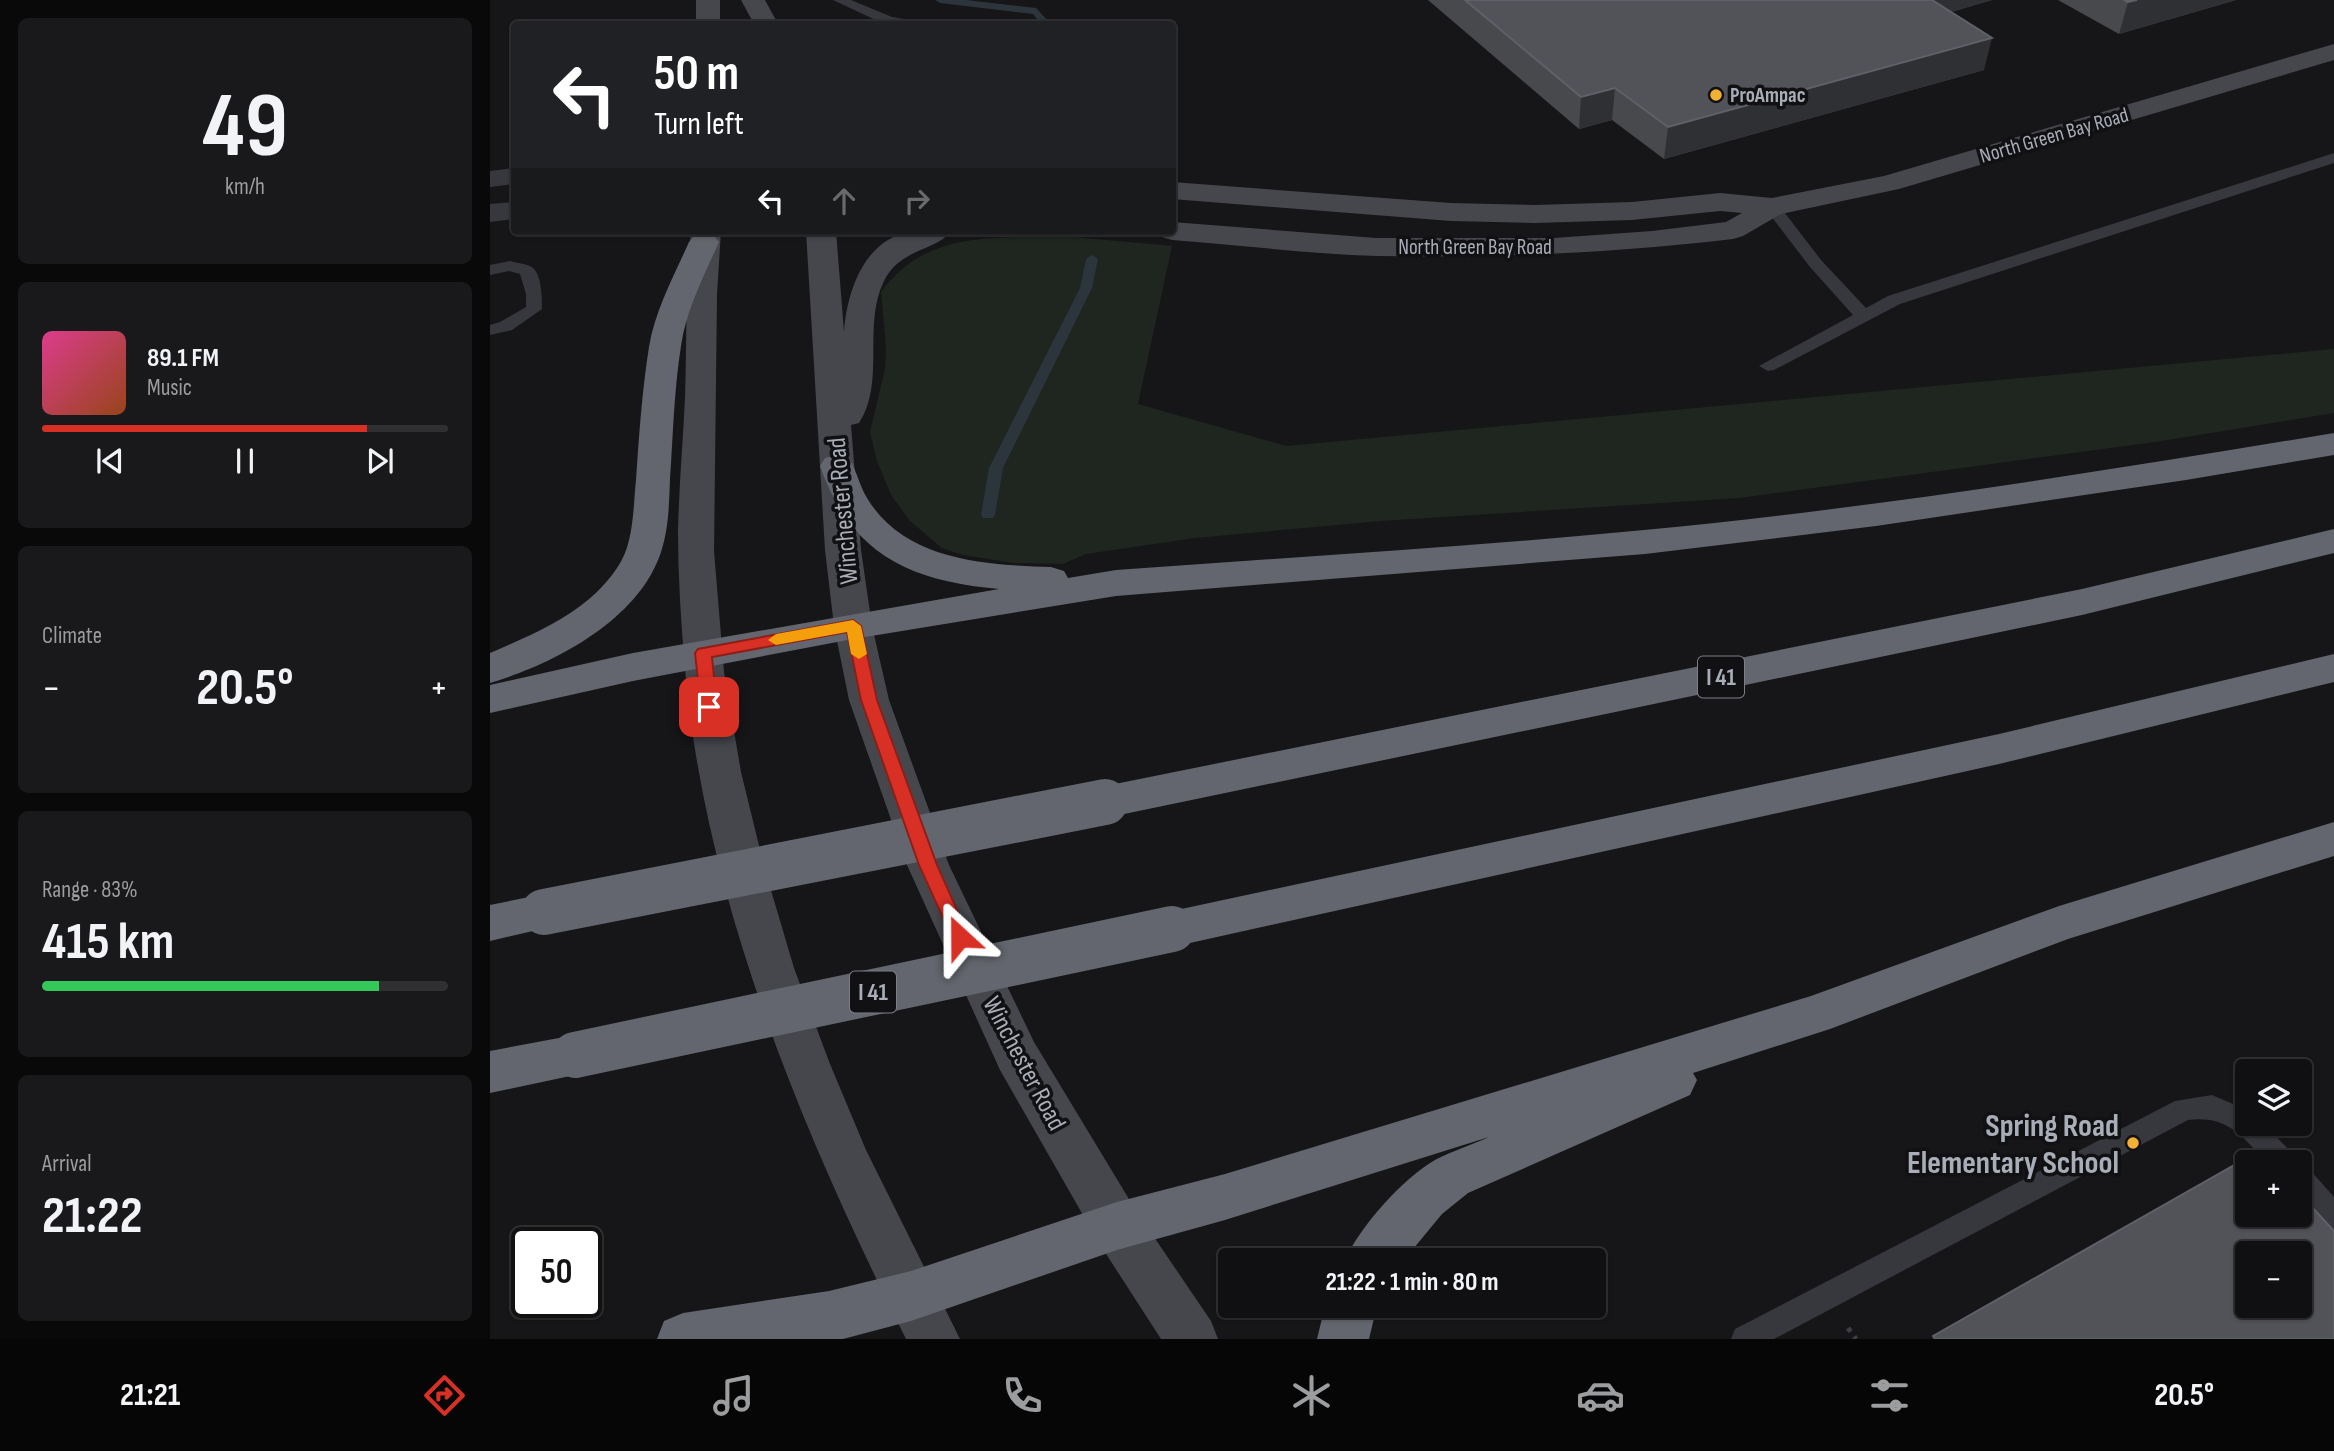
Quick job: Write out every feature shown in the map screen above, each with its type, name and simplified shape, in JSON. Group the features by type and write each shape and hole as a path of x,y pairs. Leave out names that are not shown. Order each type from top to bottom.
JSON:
{"highway":[{"path":"490,669 548,643 585,621 607,605 634,572 642,555 651,505 669,324 705,236"},
{"path":"490,699 703,653 1116,583 1645,542 1876,514 2186,469 2334,444"},
{"path":"836,457 852,504 879,537 911,557 951,571 1007,578 1116,583"},
{"name":"I 41","path":"490,923 1105,802 2082,603 2334,541"},
{"name":"I 41","path":"490,1072 1172,929 1972,755 2334,668"},
{"path":"683,1339 829,1317 922,1318 1117,1226 1225,1197 1814,1015 2059,924 2334,839"},
{"path":"1381,1248 1424,1198 1451,1177 1581,1122 1814,1015"},
{"path":"1343,1339 1348,1318"}],"main road":[{"path":"708,0 708,21"},
{"path":"753,0 764,21"},
{"name":"North Green Bay Road","path":"1176,230 1376,247 1554,247 1652,240 1733,230 1772,208 1889,183 2334,52"},
{"name":"North Green Bay Road","path":"1176,190 1451,212 1535,214 1618,211 1720,202 1772,208"},
{"name":"Winchester Road","path":"821,235 836,457 853,626 869,700 933,877 1017,1056 1117,1226 1192,1339"},
{"path":"836,457 852,400 860,316 869,276 883,258 897,247 926,235"},
{"path":"705,236 696,571 703,653 726,804 768,952 839,1139 922,1318"}],"street":[{"path":"490,179 511,176"},
{"path":"490,213 511,211"}],"lane":[{"path":"840,0 889,21"},
{"path":"1768,366 1894,300 2334,158"},
{"path":"1772,208 1802,251 1863,315"},
{"path":"490,278 490,270 510,266 527,271 534,294 534,309 506,326 490,329 490,317"},
{"path":"1745,1339 2184,1109 2211,1107 2232,1115 2256,1133 2272,1150"},
{"path":"2312,1192 2334,1216"}],"shaded area":[{"path":"1073,237 1172,246 1138,404 1286,446 2334,349 2334,413 2155,442 1739,498 1380,521 1195,538 1086,554 1063,564 1013,563 963,555 942,548 910,521 891,495 877,461 870,432 885,369 881,292 900,271 921,256 943,247 993,238"}],"building":[{"name":"ProAmpac","path":"1465,0 1932,0 1992,38 1668,127 1615,88 1581,97"},
{"path":"2235,1165 2235,1227 2312,1227 2312,1207 2334,1231 2334,1339 1935,1339 1933,1336"}],"waterway":[{"path":"940,0 1036,11 1044,21"},
{"path":"988,515 996,468 1086,288 1092,259"}],"slow traffic":[{"path":"776,640 853,626 859,654"}],"place":[{"name":"ProAmpac","path":"1716,95"},
{"name":"Spring Road Elementary School","path":"2133,1143"}],"route":[{"path":"709,707 703,653 853,626 869,700 896,779 928,865 960,937"}]}
